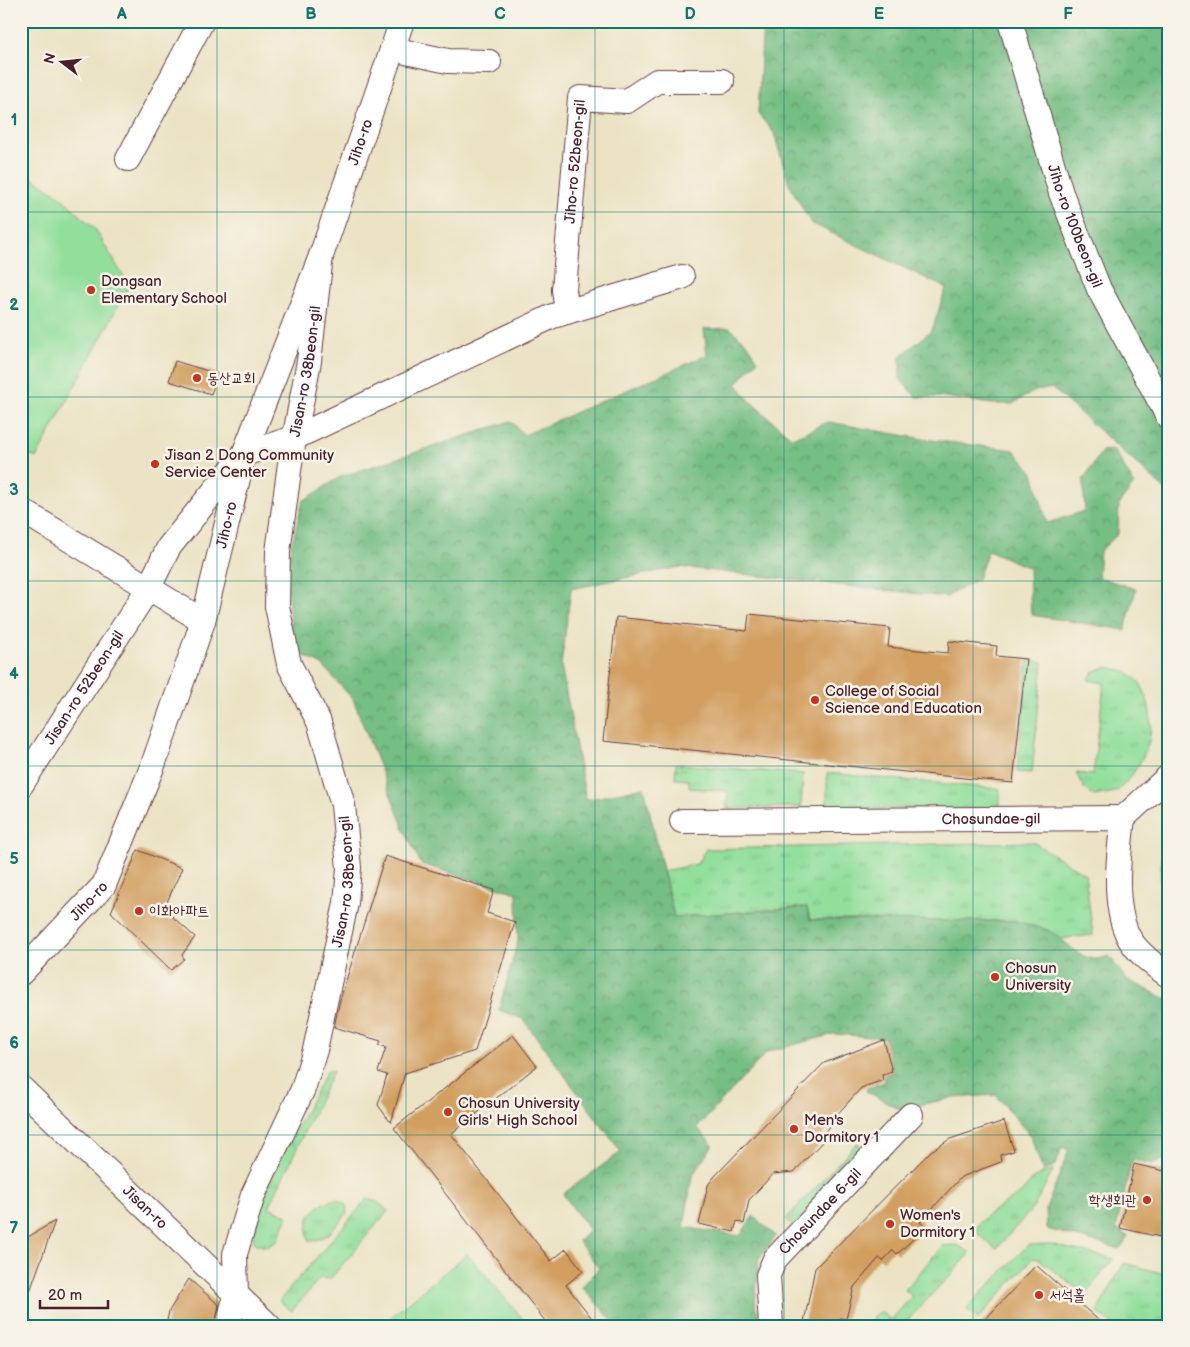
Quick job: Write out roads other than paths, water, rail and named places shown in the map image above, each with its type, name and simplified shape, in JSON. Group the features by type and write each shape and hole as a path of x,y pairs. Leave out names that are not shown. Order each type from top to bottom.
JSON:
{"street":[{"path":"128,159 202,21"},
{"name":"Jiho-ro","path":"21,973 104,885 154,766 203,621 244,454 321,256 402,21"},
{"name":"Jiho-ro 100beon-gil","path":"1010,21 1061,193 1099,289 1169,418"},
{"path":"392,49 448,61 489,62"},
{"name":"Jiho-ro 52beon-gil","path":"567,312 564,290 580,98 627,101 657,81 722,81"},
{"name":"Jisan-ro 38beon-gil","path":"228,1326 236,1294 235,1254 253,1195 303,1089 315,1050 346,903 349,868 343,805 319,722 289,664 277,606 278,552 294,438 309,361 321,256"},
{"path":"244,454 294,438 553,316 682,277"},
{"name":"Jisan-ro 52beon-gil","path":"21,785 148,589 170,547 244,454"},
{"path":"21,510 203,621"},
{"path":"1169,776 1123,818 1118,868 1119,903 1128,936 1151,963 1169,976"},
{"name":"Chosundae-gil","path":"682,821 1123,818"},
{"name":"Jisan-ro","path":"21,1088 269,1326"},
{"name":"Chosundae 6-gil","path":"771,1326 768,1275 775,1259 911,1115"}],"place":[{"name":"Dongsan Elementary School","path":"91,290"},
{"name":"동산교회","path":"197,378"},
{"name":"Jisan 2 Dong Community Service Center","path":"155,464"},
{"name":"College of Social Science and Education","path":"815,700"},
{"name":"이화아파트","path":"139,911"},
{"name":"Chosun University","path":"995,977"},
{"name":"Chosun University Girls' High School","path":"448,1112"},
{"name":"Men's Dormitory 1","path":"794,1129"},
{"name":"학생회관","path":"1147,1200"},
{"name":"Women's Dormitory 1","path":"890,1224"},
{"name":"서석홀","path":"1039,1295"}]}
